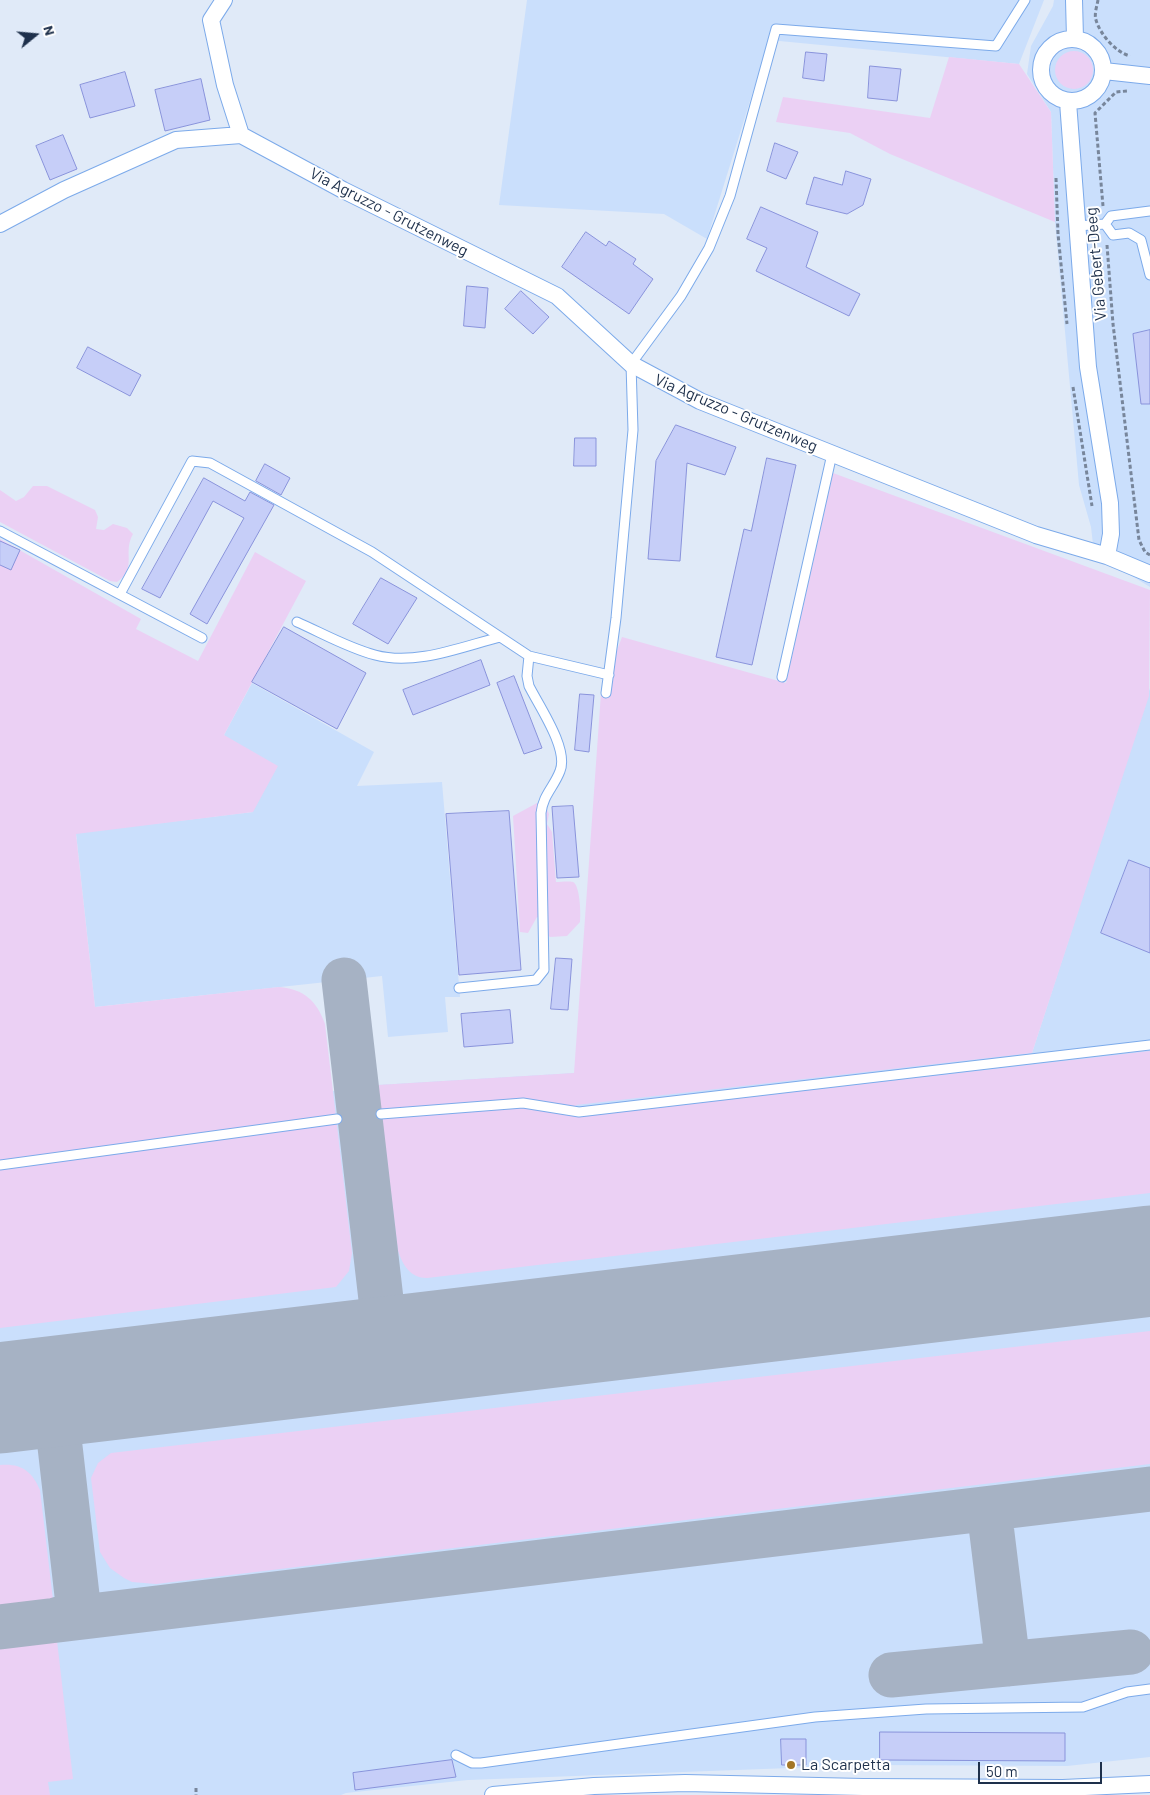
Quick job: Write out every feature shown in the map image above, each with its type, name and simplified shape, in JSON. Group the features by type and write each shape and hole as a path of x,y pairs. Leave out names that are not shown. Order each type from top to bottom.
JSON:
{"street":[{"path":"0,224 64,190 176,140 241,135 225,85 211,20 224,0"},
{"path":"1074,0 1075,38"},
{"path":"1075,38 1088,42 1100,55 1104,72 1099,87 1087,98 1068,102 1054,96 1048,90 1044,84 1040,68 1044,54 1057,41 1075,38"},
{"path":"1104,72 1150,76"},
{"path":"1068,102 1088,367 1110,503 1111,534 1107,556"},
{"name":"Via Agruzzo - Grutzenweg","path":"241,135 342,190 557,296 631,364 700,400 1036,535 1107,556 1150,574"},
{"path":"493,1795 594,1786 685,1783 1063,1791 1150,1784"}],"lane":[{"path":"606,693 616,618 633,430 631,364 681,296 709,248 730,196 776,29 996,46 1025,0"},
{"path":"1077,226 1105,224 1111,216 1150,212"},
{"path":"1105,224 1112,235 1129,233 1141,240 1150,274"},
{"path":"782,677 832,454"},
{"path":"120,594 192,461 210,463 372,552 529,656 609,675"},
{"path":"0,531 202,638"},
{"path":"297,622 375,655 395,658 415,658 500,637"},
{"path":"459,988 536,980 544,970 540,813 542,802 562,766 558,743 529,686 527,676 529,656"},
{"path":"381,1114 523,1103 579,1112 1150,1045"},
{"path":"0,1165 337,1119"},
{"path":"456,1755 472,1763 481,1763 805,1718 882,1711 1082,1707 1127,1692 1150,1689"}],"path":[{"path":"1098,0 1095,18 1101,31 1120,53 1130,56 1130,74"},
{"name":"Via Gebert-Deeg","path":"1130,74 1127,91 1116,92 1095,113 1113,324 1139,540 1145,552 1150,555"},
{"path":"196,1788 196,1795"}],"shaded area":[{"path":"527,0 1044,0 1019,64 769,40 707,239 664,214 499,205"},
{"path":"1054,0 1150,0 1150,587 1094,553 1091,527 1079,485 1055,222 1051,112 1027,74 1031,46 1053,6"},
{"path":"1074,51 1081,52 1087,57 1092,63 1092,77 1087,83 1081,88 1074,89 1067,88 1061,83 1056,77 1055,70 1056,63 1061,57 1067,52"},
{"path":"949,57 1019,64 1051,112 1055,222 890,154 850,133 776,122 783,97 930,118"},
{"path":"833,473 1150,590 1149,696 1032,1053 576,1105 576,1117 1150,1051 1150,1193 427,1278 416,1276 405,1266 398,1251 378,1085 574,1073 601,693 622,637 786,683"},
{"path":"33,486 47,486 95,510 98,517 96,529 104,530 113,524 127,528 133,534 129,547 127,571 117,582 110,581 0,522 0,490 16,501 24,497"},
{"path":"0,539 141,619 136,629 198,661 255,552 306,581 224,735 278,766 253,812 76,834 95,1007 279,987 296,990 314,1003 318,1009 325,1024 352,1253 349,1271 336,1287 0,1328"},
{"path":"252,683 374,752 357,786 442,782 460,997 445,997 448,1032 388,1037 382,976 95,1007 76,833 253,812 224,735"},
{"path":"1150,688 1150,1757 1067,1766 871,1765 468,1780 341,1795 0,1795 0,1136 378,1085 575,1073 1032,1053"},
{"path":"537,803 546,807 549,814 547,824 552,832 556,882 573,882 579,894 580,922 567,936 550,937 539,929 539,918 537,917 528,933 520,932 513,816"},
{"path":"1150,1331 1150,1464 156,1584 132,1582 124,1578 110,1568 100,1552 91,1478 98,1463 111,1453"},
{"path":"0,1465 14,1465 25,1470 37,1483 40,1490 54,1608 0,1615"},
{"path":"56,1632 73,1779 48,1782 50,1795 0,1795 0,1639 5,1635"}],"building":[{"path":"806,52 827,54 824,81 803,78"},
{"path":"870,66 901,69 897,101 868,98"},
{"path":"125,72 135,106 90,118 80,85"},
{"path":"201,79 210,120 165,131 155,90"},
{"path":"63,135 77,169 50,180 36,146"},
{"path":"775,143 798,152 786,179 767,171"},
{"path":"846,171 871,179 863,205 847,214 806,204 814,177 842,185"},
{"path":"761,207 818,232 806,267 860,294 849,316 756,271 767,248 747,239"},
{"path":"586,232 606,246 609,241 636,259 633,264 653,279 629,314 562,267"},
{"path":"467,286 488,288 485,328 464,326"},
{"path":"521,291 549,317 533,334 505,309"},
{"path":"1150,330 1150,404 1141,404 1133,334"},
{"path":"88,347 141,375 130,396 77,368"},
{"path":"676,425 736,447 725,475 687,463 680,561 648,559 656,461"},
{"path":"575,438 596,438 596,466 574,466"},
{"path":"767,458 796,465 752,665 716,657 744,529 751,531"},
{"path":"265,464 290,478 281,495 256,481"},
{"path":"204,478 245,501 250,492 274,505 207,624 190,614 244,518 213,501 160,598 142,589"},
{"path":"0,541 20,550 11,570 0,565"},
{"path":"381,578 417,598 388,644 353,624"},
{"path":"284,627 366,673 337,729 252,682"},
{"path":"481,660 490,685 413,715 403,690"},
{"path":"514,676 542,748 524,754 497,683"},
{"path":"580,694 594,695 589,752 575,750"},
{"path":"573,806 579,877 557,878 552,807"},
{"path":"509,811 521,970 459,975 446,814"},
{"path":"1129,860 1150,868 1150,953 1101,933"},
{"path":"556,958 572,959 568,1010 551,1009"},
{"path":"510,1010 513,1043 464,1047 461,1014"},
{"path":"880,1732 1065,1733 1065,1761 880,1760"},
{"path":"781,1739 806,1739 806,1765 782,1765"},
{"path":"452,1760 456,1777 355,1790 353,1773"}],"taxiway":[{"path":"344,980 387,1351"},
{"path":"59,1619 71,1614 78,1604 58,1429 60,1418 63,1409 74,1398 80,1394 107,1385"},
{"path":"5,1397 23,1399 38,1404 49,1413 58,1429"},
{"path":"0,1627 1150,1489"},
{"path":"989,1509 1008,1664"},
{"path":"891,1675 1131,1652"}],"runway":[{"path":"0,1398 1150,1261"}],"place":[{"name":"La Scarpetta","path":"791,1765"}]}
